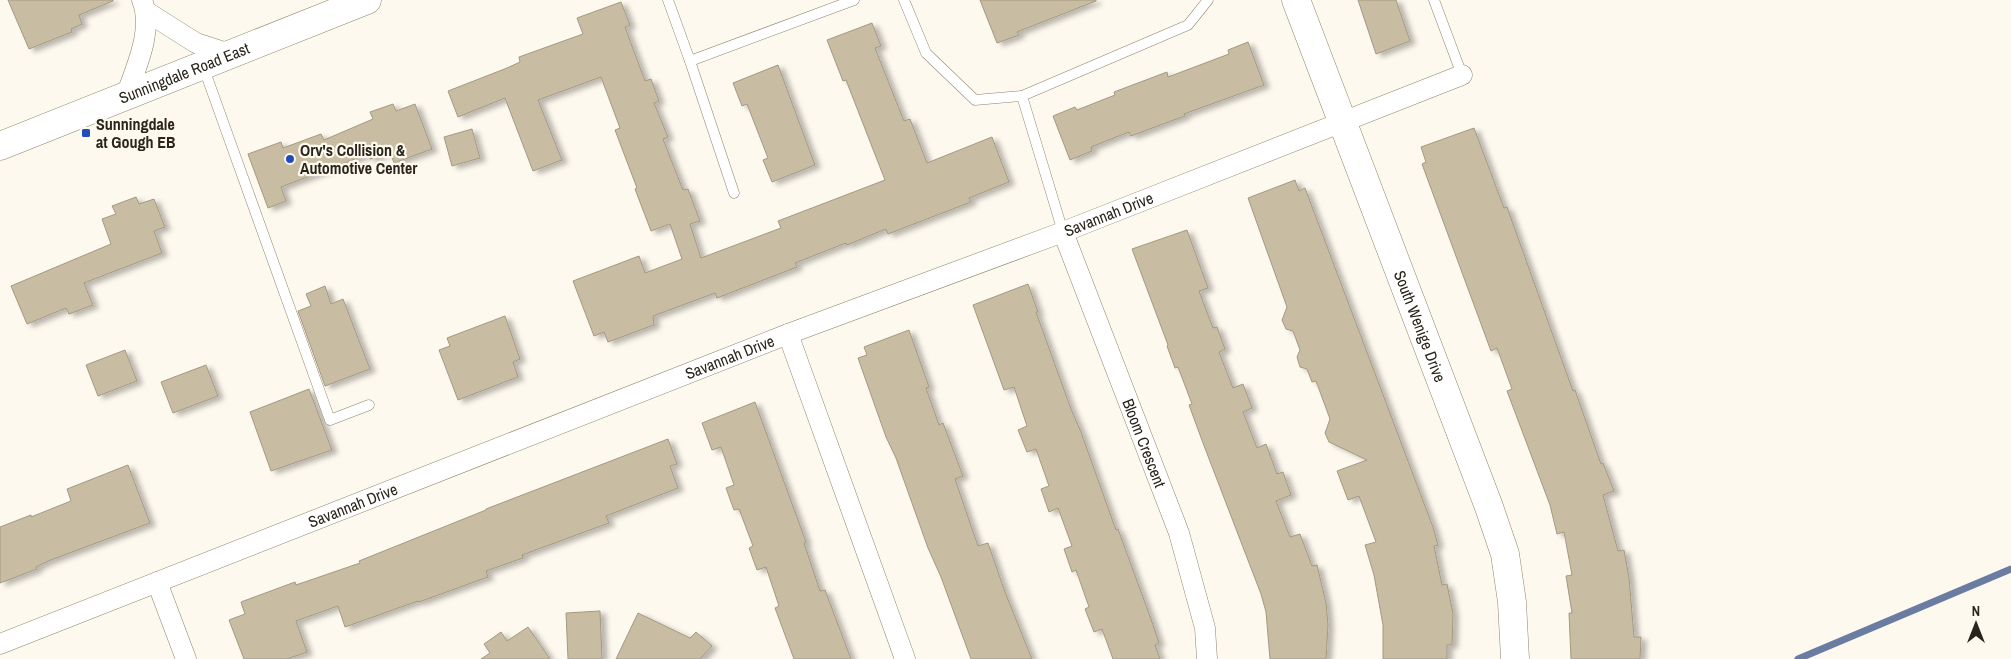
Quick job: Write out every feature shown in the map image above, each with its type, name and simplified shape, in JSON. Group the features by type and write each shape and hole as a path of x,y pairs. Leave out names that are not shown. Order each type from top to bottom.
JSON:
{"street":[{"name":"Sunningdale Road East","path":"0,146 367,0"},
{"name":"South Wenige Drive","path":"1296,0 1502,545 1512,602 1515,659"},
{"path":"144,6 196,43 230,54"},
{"path":"126,96 142,52 144,6"},
{"name":"Savannah Drive","path":"0,644 788,334 1063,232 1462,75"},
{"name":"Bloom Crescent","path":"1063,232 1179,533 1205,628 1207,659"},
{"path":"788,334 905,659"},
{"path":"157,582 186,659"}],"lane":[{"path":"668,0 734,193"},
{"path":"690,60 854,0"},
{"path":"904,0 926,53 975,100 1022,96 1188,25 1208,0"},
{"path":"1434,0 1462,75"},
{"path":"203,65 330,420 369,406"},
{"path":"1022,96 1063,232"}],"building":[{"path":"8,0 113,1 79,15 82,24 71,29 72,32 29,49"},
{"path":"980,0 1096,1 1017,32 1019,35 997,43"},
{"path":"1358,0 1396,0 1410,41 1376,54"},
{"path":"621,2 630,25 625,27 645,81 651,79 659,101 654,103 668,137 663,139 683,190 688,189 700,221 690,224 701,258 781,228 778,221 885,180 846,80 843,81 827,40 872,23 881,46 875,48 904,121 910,119 927,163 992,137 1009,182 969,198 971,202 888,234 886,229 795,263 797,267 717,298 715,293 653,316 654,325 608,342 604,332 594,336 573,281 639,256 645,273 682,259 670,224 651,231 615,130 620,128 601,77 538,100 562,160 533,171 505,98 458,117 448,91 520,62 519,57 583,34 577,18"},
{"path":"1248,42 1264,85 1184,114 1185,116 1131,136 1129,132 1091,147 1092,151 1070,160 1053,116 1075,107 1077,110 1115,95 1114,92 1167,72 1168,77 1229,54 1228,50"},
{"path":"778,65 815,165 772,182 763,160 768,158 747,104 742,106 733,83"},
{"path":"393,104 396,111 415,104 432,149 394,163 390,152 370,159 368,154 281,187 286,201 268,208 248,154 281,142 283,148 321,134 324,140 373,119 370,112"},
{"path":"1474,128 1504,208 1507,207 1601,464 1603,463 1614,491 1603,495 1618,551 1624,550 1629,578 1634,637 1641,637 1640,659 1571,659 1569,613 1572,613 1566,576 1572,575 1564,532 1557,534 1550,505 1507,391 1512,389 1497,348 1491,351 1422,164 1426,162 1421,147"},
{"path":"472,129 480,158 452,166 444,137"},
{"path":"1295,180 1299,191 1305,188 1433,527 1438,545 1434,546 1442,585 1447,584 1453,614 1452,645 1447,645 1447,659 1383,659 1383,625 1374,575 1365,545 1376,542 1359,496 1348,500 1337,471 1367,460 1329,442 1325,433 1330,419 1316,381 1312,382 1307,369 1300,367 1297,357 1300,350 1293,331 1286,329 1282,320 1287,307 1248,198"},
{"path":"136,197 139,204 154,199 165,227 154,231 162,253 84,283 93,305 69,314 66,308 27,324 11,286 111,244 102,219 116,214 112,206"},
{"path":"1187,230 1208,288 1199,291 1213,328 1217,327 1225,349 1219,352 1233,388 1243,384 1252,408 1243,412 1257,448 1266,444 1277,474 1283,472 1291,495 1276,501 1290,537 1300,534 1312,566 1317,565 1326,603 1328,625 1326,659 1270,659 1266,612 1261,594 1189,405 1192,404 1178,367 1175,368 1132,249"},
{"path":"1028,284 1038,312 1036,312 1071,409 1151,619 1159,643 1155,645 1160,659 1113,659 1102,629 1094,632 1085,609 1089,607 1076,570 1072,572 1064,549 1072,546 1058,508 1049,512 1041,489 1049,486 1036,449 1027,452 1018,430 1027,426 1014,387 1004,390 973,305"},
{"path":"325,286 331,304 343,299 370,369 325,386 298,311 311,306 306,294"},
{"path":"505,316 520,359 513,362 518,377 458,400 439,350 450,346 447,338"},
{"path":"909,330 929,387 926,388 939,425 943,423 963,476 955,479 978,546 988,543 1032,659 971,659 896,458 886,437 858,358 867,355 864,347"},
{"path":"125,350 137,381 98,396 86,365"},
{"path":"206,365 218,396 173,413 161,382"},
{"path":"309,389 332,450 271,471 250,412"},
{"path":"755,402 806,542 804,543 820,591 825,590 851,659 794,659 775,608 779,606 766,567 757,570 749,548 753,546 739,509 734,510 726,488 734,485 721,447 712,450 702,423"},
{"path":"668,439 677,464 670,466 678,488 606,516 609,523 522,555 523,558 486,571 488,577 419,602 345,627 338,606 296,621 307,652 287,659 244,659 229,620 245,614 241,602 295,582 296,585 360,563 359,561 486,509"},
{"path":"128,465 150,523 48,561 36,567 37,569 0,583 0,527 71,501 67,489"},
{"path":"600,611 602,659 568,659 566,613"},
{"path":"638,613 690,638 696,632 712,646 700,659 616,659"},
{"path":"528,627 550,659 481,659 490,653 484,644 501,632 507,641"}],"waterway":[{"path":"1798,659 2011,569"}],"place":[{"name":"Sunningdale at Gough EB","path":"86,133"},
{"name":"Orv's Collision & Automotive Center","path":"290,159"}]}
